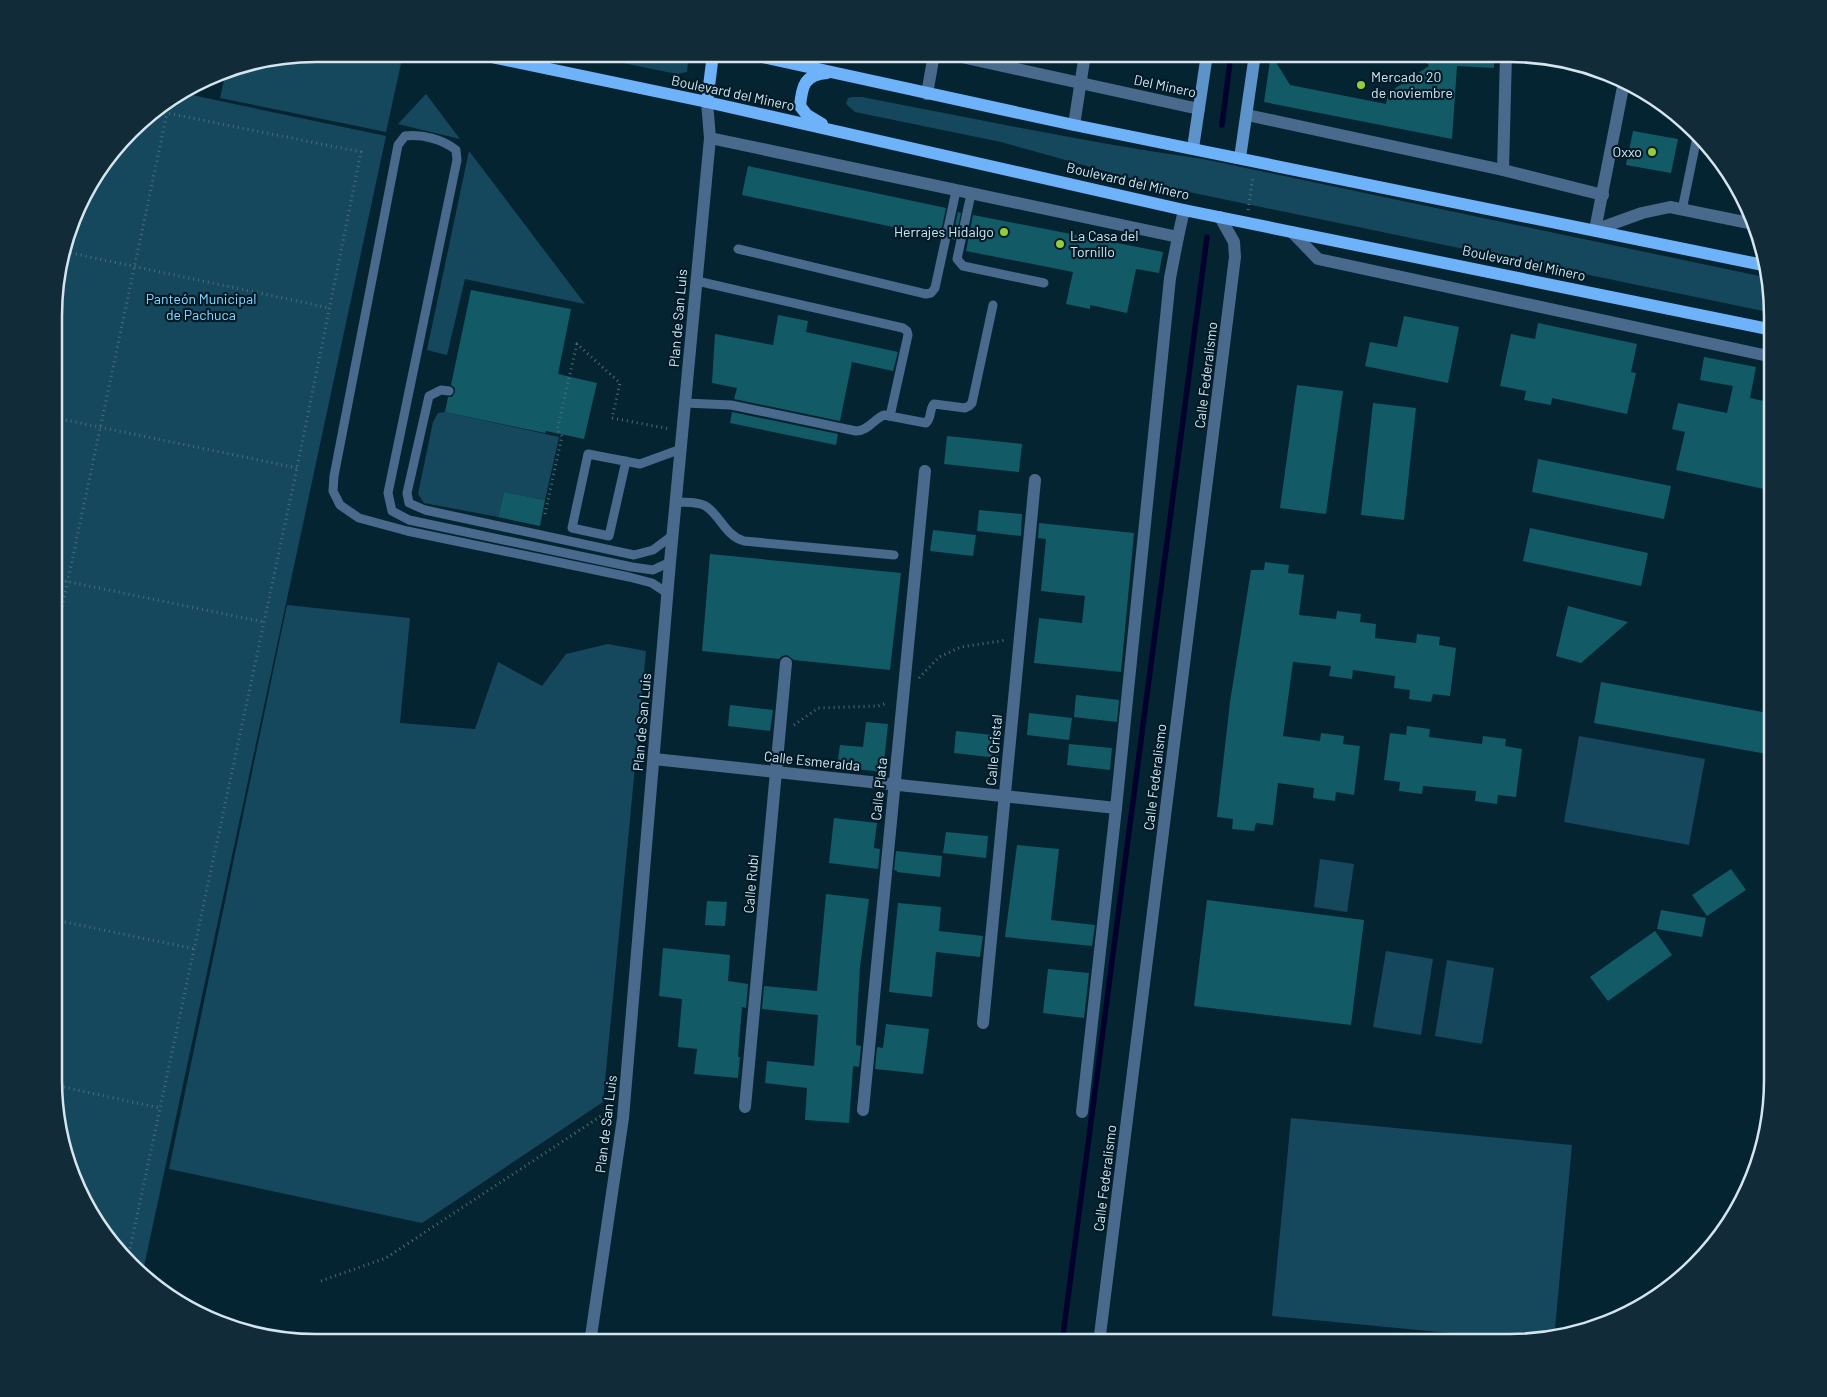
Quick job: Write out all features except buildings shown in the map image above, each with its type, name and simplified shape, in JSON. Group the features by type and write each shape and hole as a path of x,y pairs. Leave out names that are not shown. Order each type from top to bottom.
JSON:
{"main road":[{"name":"Boulevard del Minero","path":"516,62 707,102 1184,210 1764,328"},
{"path":"707,102 712,62"},
{"path":"785,62 1074,125 1759,264"},
{"path":"1193,148 1206,62"},
{"path":"1240,158 1254,62"},
{"path":"834,73 818,74 807,79 801,90 800,106 807,115 839,132"}],"street":[{"path":"928,94 933,62"},
{"name":"Del Minero","path":"983,62 1199,109"},
{"path":"1074,125 1084,62"},
{"path":"1503,170 1506,62"},
{"path":"1595,230 1623,89"},
{"name":"Plan de San Luis","path":"591,1334 623,1118 670,562 710,138 707,102"},
{"path":"1247,115 1503,170 1603,195"},
{"path":"710,138 1178,237"},
{"path":"1595,230 1642,213 1670,207 1746,222"},
{"path":"1082,1112 1116,808 1170,278 1184,210"},
{"name":"Calle Federalismo","path":"1100,1334 1235,257 1234,242 1220,217"},
{"path":"1292,232 1318,259 1764,355"},
{"name":"Calle Plata","path":"863,1110 925,471"},
{"name":"Calle Cristal","path":"983,1023 1035,480"},
{"name":"Calle Rubí","path":"746,1107 786,663"},
{"name":"Calle Esmeralda","path":"654,759 1116,808"}],"lane":[{"path":"668,594 652,583 630,577 407,531 359,518 340,506 333,491 334,476 398,145 405,136 416,135 446,143 456,150 457,160 388,493 392,511 409,520 632,567 653,570 670,562"},
{"path":"1682,210 1696,143"},
{"path":"738,250 926,294 931,293 935,288 956,191"},
{"path":"971,194 957,259 959,264 1044,283"},
{"path":"697,281 903,328 907,331 908,335 890,416"},
{"path":"685,403 732,406 856,431 864,430 880,416 890,416 926,423 929,420 934,404 965,408 972,403 993,305"},
{"path":"449,391 441,390 429,396 407,493 408,503 425,510 634,554 653,550 673,535"},
{"path":"626,461 609,536 572,528 588,454 626,461 640,464 681,449"},
{"path":"676,502 700,504 707,507 736,538 744,541 894,555"}],"path":[{"path":"62,609 167,113 362,152 297,468 129,1252"},
{"path":"1246,222 1256,161"},
{"path":"71,253 330,308"},
{"path":"545,514 562,436 557,430 577,344 620,383 612,418 683,432"},
{"path":"62,419 297,468"},
{"path":"62,580 264,622"},
{"path":"62,921 194,949"},
{"path":"62,1087 160,1108"},
{"path":"321,1281 386,1258 601,1116 623,1118"}],"green space":[{"path":"317,62 401,62 386,132 220,98 224,80 267,67"},
{"path":"618,62 688,63 687,72 677,74"},
{"path":"426,94 460,139 398,124"},
{"name":"Panteón Municipal de Pachuca","path":"193,95 386,136 144,1266 115,1235 89,1193 71,1146 63,1097 62,317 67,267 76,235 89,204 115,162 149,126 176,105"},
{"path":"862,97 1075,138 1203,159 1761,276 1764,311 1155,185 1001,142 855,112 846,104 848,98"},
{"path":"469,151 585,304 465,279 447,355 427,350"},
{"path":"445,412 559,437 545,500 504,492 498,517 424,503 418,494 433,422 438,413"},
{"path":"287,605 410,618 400,723 475,729 498,662 542,686 566,654 608,644 646,651 603,1102 422,1223 169,1169"},
{"path":"1579,736 1705,759 1689,845 1564,822"},
{"path":"1320,859 1354,864 1347,912 1314,907"},
{"path":"1386,951 1433,959 1421,1035 1373,1027"},
{"path":"1447,960 1494,968 1482,1044 1435,1036"},
{"path":"1291,1118 1572,1145 1555,1331 1527,1334 1461,1334 1272,1316"}],"waterway":[{"path":"1222,125 1230,62"},
{"path":"1063,1334 1207,237"}],"place":[{"name":"Mercado 20 de noviembre","path":"1361,85"},
{"name":"Oxxo","path":"1652,152"},
{"name":"Herrajes Hidalgo","path":"1004,232"},
{"name":"La Casa del Tornillo","path":"1060,244"}]}
